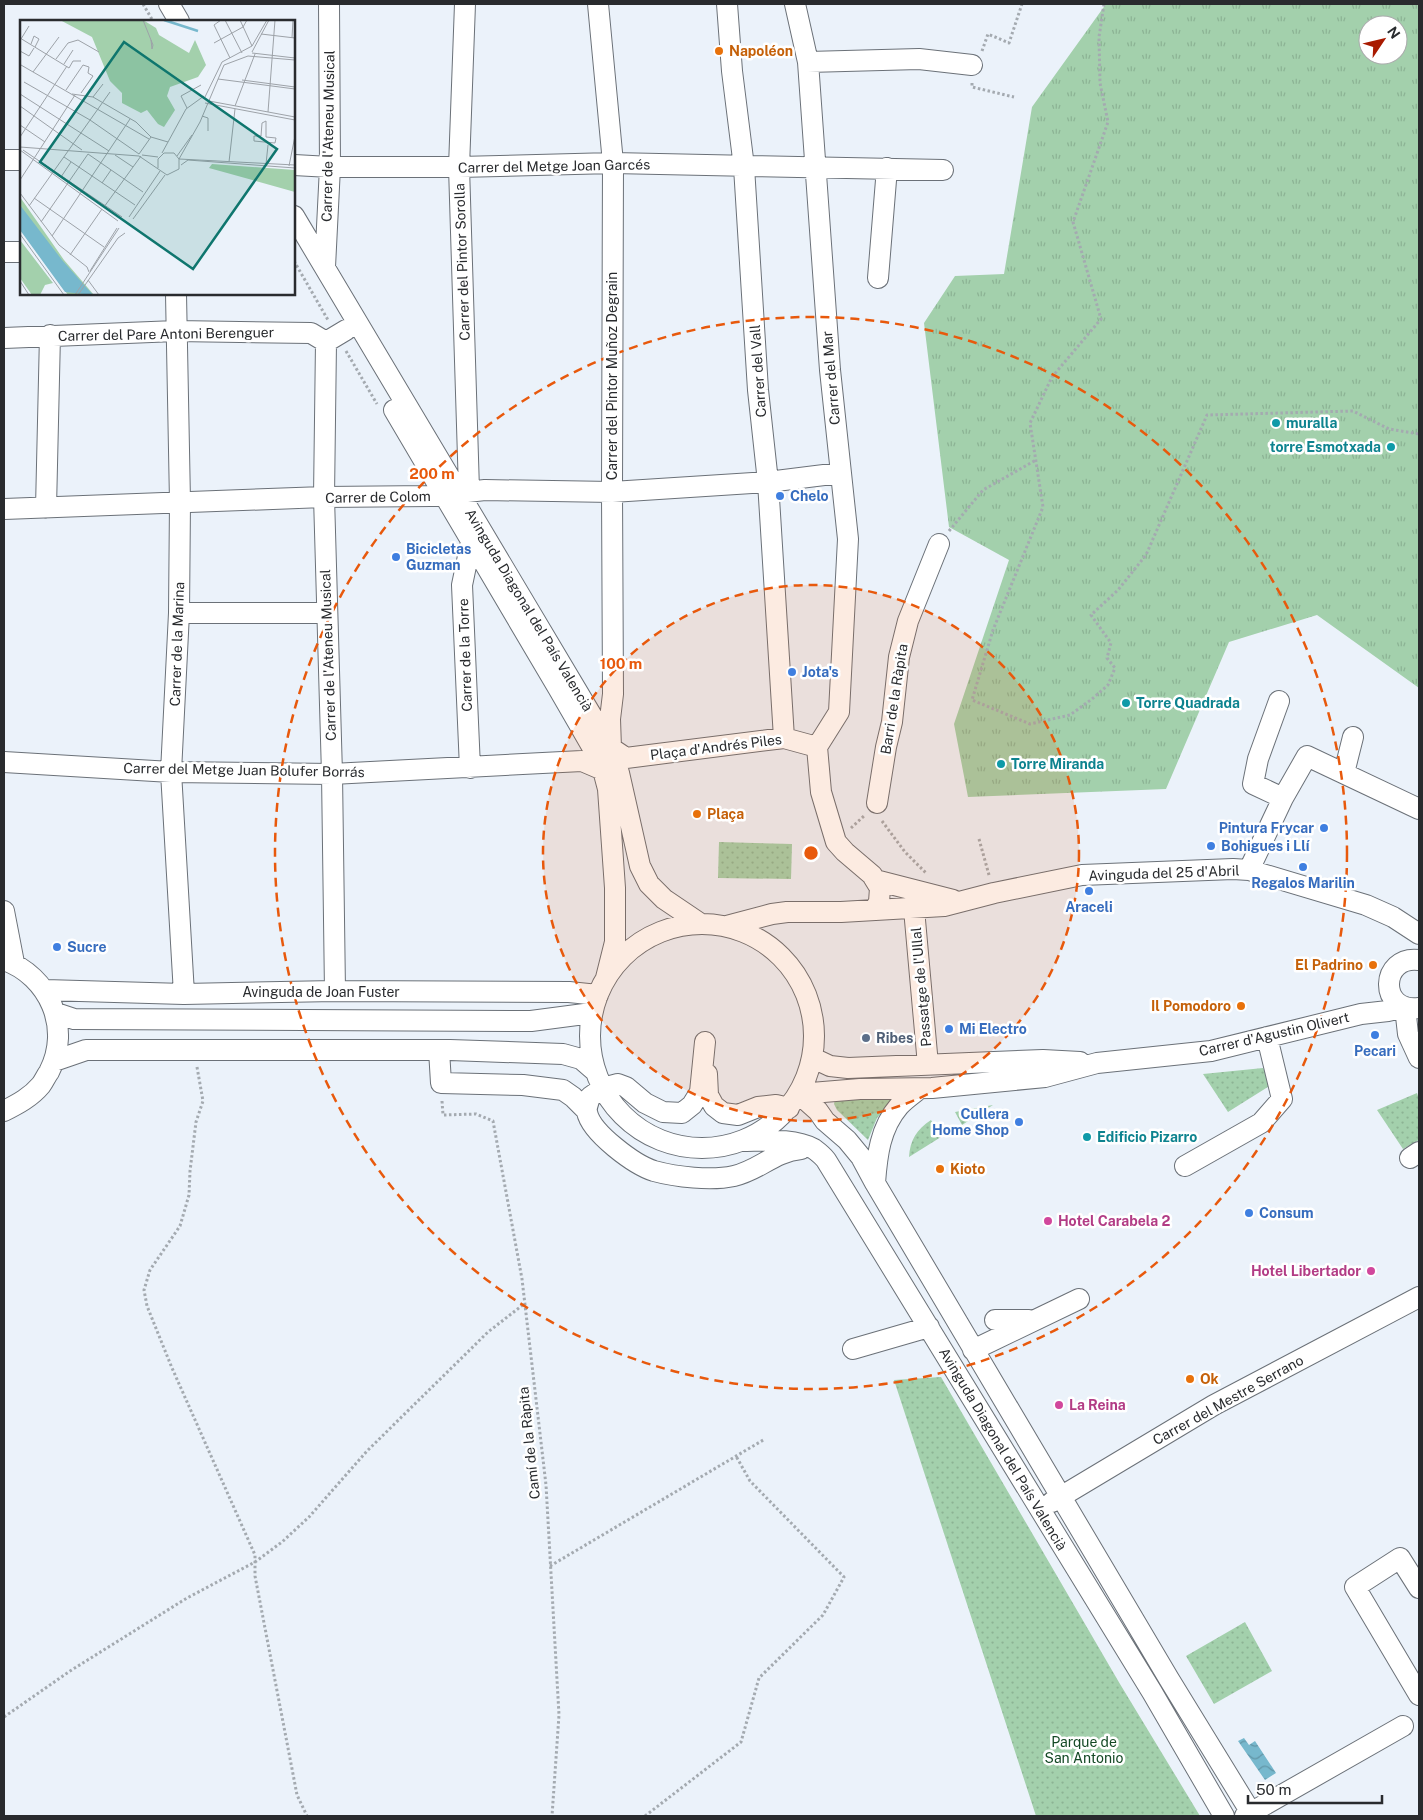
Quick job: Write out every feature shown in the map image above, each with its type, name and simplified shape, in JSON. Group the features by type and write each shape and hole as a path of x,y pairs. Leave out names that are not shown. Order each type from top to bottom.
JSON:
{"street":[{"path":"156,4 165,20"},
{"path":"169,4 178,20"},
{"name":"Carrer de l'Ateneu Musical","path":"325,267 330,167 329,4"},
{"name":"Carrer del Pintor Sorolla","path":"457,493 459,167 465,4"},
{"name":"Carrer del Pintor Muñoz Degrain","path":"598,4 613,163 613,694 610,719 611,748"},
{"name":"Carrer del Vall","path":"727,4 732,71 744,167 758,390 768,482 784,738"},
{"name":"Carrer del Mar","path":"795,4 808,62 830,370 848,539 839,712 817,747"},
{"path":"808,62 920,59 972,65"},
{"path":"4,160 20,160"},
{"name":"Carrer del Metge Joan Garcés","path":"295,165 330,167 459,167 613,163 943,170"},
{"path":"878,278 887,168"},
{"name":"Avinguda Diagonal del País Valencià","path":"295,218 457,493 611,748 620,773 640,866 649,884 664,899 702,924"},
{"name":"Avinguda Diagonal del País Valencià","path":"295,243 346,330 457,493 470,542 596,752 603,770 608,789 612,836 615,942 598,995 590,1043 599,1080"},
{"path":"4,252 20,252"},
{"name":"Carrer de la Marina","path":"176,295 180,502 179,612 171,772 184,994"},
{"path":"326,342 346,330"},
{"name":"Carrer del Pare Antoni Berenguer","path":"4,338 176,332 311,333 326,342"},
{"path":"46,508 50,336"},
{"name":"Carrer de l'Ateneu Musical","path":"326,342 324,498 332,774 335,992"},
{"name":"Carrer de Colom","path":"4,509 457,493 612,492 768,482 840,473"},
{"name":"Carrer de la Torre","path":"470,542 462,585 470,768"},
{"name":"Barri de la Ràpita","path":"877,803 892,722 899,657 908,620 939,544"},
{"path":"179,612 326,613"},
{"path":"1279,701 1258,759 1252,784 1283,798"},
{"path":"1344,773 1353,737"},
{"name":"Plaça d'Andrés Piles","path":"611,748 626,758 784,738 817,747"},
{"path":"817,747 821,792 836,842 872,875 880,888 879,902 874,910"},
{"path":"1249,870 1283,798 1307,756 1419,809"},
{"name":"Carrer del Metge Juan Bolufer Borrás","path":"4,762 171,772 332,774 582,761 603,770"},
{"name":"Avinguda del 25 d'Abril","path":"875,880 920,901 944,906 994,893 1082,875 1249,870 1366,906 1393,917 1419,934"},
{"name":"Avinguda del 25 d'Abril","path":"726,926 787,912 874,910 920,901"},
{"name":"Passatge de l'Ullal","path":"920,901 928,1065"},
{"path":"4,911 9,961 31,975 45,990 56,1013 58,1029 58,1045 54,1061 42,1084 23,1102 4,1111"},
{"path":"54,1061 86,1050 439,1050 563,1054 581,1059 599,1080 622,1114 647,1134 678,1146 710,1148 742,1141 759,1133 775,1122 794,1101 807,1076 813,1058 814,1023 804,990 786,961 759,939 726,926 702,924 678,926 656,933 619,960 598,995"},
{"name":"Carrer d'Agustin Olivert","path":"1361,1014 1389,985 1393,969 1407,960 1418,959"},
{"path":"1389,985 1392,996 1399,1004 1412,1007 1408,1034 1419,1058"},
{"name":"Avinguda de Joan Fuster","path":"45,990 184,994 569,992 598,995"},
{"name":"Avinguda de Joan Fuster","path":"56,1013 74,1019 531,1021 598,995"},
{"name":"Carrer d'Agustin Olivert","path":"1097,1063 1211,1051 1361,1014 1412,1007"},
{"path":"1185,1166 1261,1123 1282,1099 1267,1037"},
{"path":"599,1080 626,1087 645,1103 663,1112 682,1113 692,1105 700,1092 705,1042 708,1095 714,1106 723,1113 738,1115 758,1107 860,1089 919,1089 1045,1077 1097,1063"},
{"path":"439,1050 441,1083 522,1086 563,1090 587,1111 595,1128 614,1147 652,1170 688,1178 734,1176 760,1166 773,1156 788,1150 808,1148"},
{"path":"813,1058 830,1066 848,1068 1043,1060 1097,1063"},
{"path":"587,1111 590,1097 599,1080"},
{"path":"875,1183 876,1160 883,1132 898,1106 919,1089"},
{"name":"Avinguda Diagonal del País Valencià","path":"794,1101 818,1111 825,1121 847,1140 861,1157 973,1350 1062,1496 1250,1815"},
{"name":"Avinguda Diagonal del País Valencià","path":"742,1141 782,1141 813,1149 826,1160 836,1173 1152,1692 1224,1816"},
{"name":"Carrer del Mestre Serrano","path":"1040,1510 1214,1405 1419,1298"},
{"path":"973,1350 1033,1320 1079,1300"},
{"path":"995,1320 1033,1320"},
{"path":"853,1349 929,1327"},
{"path":"1419,1588 1400,1558 1355,1587 1419,1695"},
{"path":"1250,1815 1404,1726"}],"path":[{"path":"143,4 152,20"},
{"path":"1014,97 972,87 972,65 978,65 988,34 1009,43 1022,4"},
{"path":"1104,4 1099,37 1100,83 1108,122 1073,222 1101,319 1052,377 1030,423 1044,506 993,630 972,700 1030,724 1070,714 1108,685 1115,668 1107,658 1111,643 1091,615 1118,590 1146,555 1208,415 1353,411 1389,429 1419,434"},
{"path":"939,544 983,490 1036,460"},
{"path":"836,842 877,803"},
{"path":"877,803 880,819 905,852 926,873 920,901"},
{"path":"979,839 994,893"},
{"path":"195,1050 203,1101 196,1122 189,1195 180,1226 150,1270 144,1290 147,1306 255,1555 255,1576 297,1795 307,1816"},
{"name":"Camí de la Ràpita","path":"444,1115 476,1114 493,1122 522,1279 546,1485 558,1715 552,1816"},
{"path":"4,1717 70,1671 170,1609 255,1562 282,1542 309,1517 367,1451 488,1332 524,1304"},
{"path":"550,1566 765,1439"},
{"path":"646,1816 741,1742 759,1678 823,1615 844,1577 750,1481 736,1456"}],"green space":[{"path":"1106,4 1419,4 1419,688 1317,615 1229,642 1166,789 968,797 954,724 1009,560 949,527 924,323 955,276 1004,274 1032,107"},
{"path":"719,842 792,844 791,879 718,878"},
{"path":"1263,1068 1271,1085 1228,1112 1203,1074"},
{"path":"1417,1093 1419,1099 1419,1140 1403,1149 1377,1110"},
{"path":"894,1097 877,1118 868,1140 837,1110 834,1104 835,1099"},
{"path":"993,1105 962,1125 955,1112"},
{"path":"931,1120 941,1137 909,1157 915,1136"},
{"name":"Parque de San Antonio","path":"941,1377 1120,1684 1200,1816 1036,1816 894,1380"},
{"path":"1245,1622 1272,1671 1214,1704 1186,1656"}],"water":[{"path":"1244,1738 1249,1745 1255,1741 1276,1773 1265,1780 1238,1741"}],"place":[{"name":"Napoléon","path":"719,51"},
{"name":"muralla","path":"1276,423"},
{"name":"torre Esmotxada","path":"1391,447"},
{"name":"Chelo","path":"780,496"},
{"name":"Bicicletas Guzman","path":"396,557"},
{"name":"Jota's","path":"792,672"},
{"name":"Torre Quadrada","path":"1126,703"},
{"name":"Torre Miranda","path":"1001,764"},
{"name":"Plaça","path":"697,814"},
{"name":"Pintura Frycar","path":"1324,828"},
{"name":"Bohigues i Llí","path":"1211,846"},
{"name":"Regalos Marilin","path":"1303,867"},
{"name":"Araceli","path":"1089,891"},
{"name":"Sucre","path":"57,947"},
{"name":"El Padrino","path":"1373,965"},
{"name":"Il Pomodoro","path":"1241,1006"},
{"name":"Mi Electro","path":"949,1029"},
{"name":"Pecari","path":"1375,1035"},
{"name":"Ribes","path":"866,1038"},
{"name":"Cullera Home Shop","path":"1019,1122"},
{"name":"Edificio Pizarro","path":"1087,1137"},
{"name":"Kioto","path":"940,1169"},
{"name":"Consum","path":"1249,1213"},
{"name":"Hotel Carabela 2","path":"1048,1221"},
{"name":"Hotel Libertador","path":"1371,1271"},
{"name":"Ok","path":"1190,1379"},
{"name":"La Reina","path":"1059,1405"}]}
